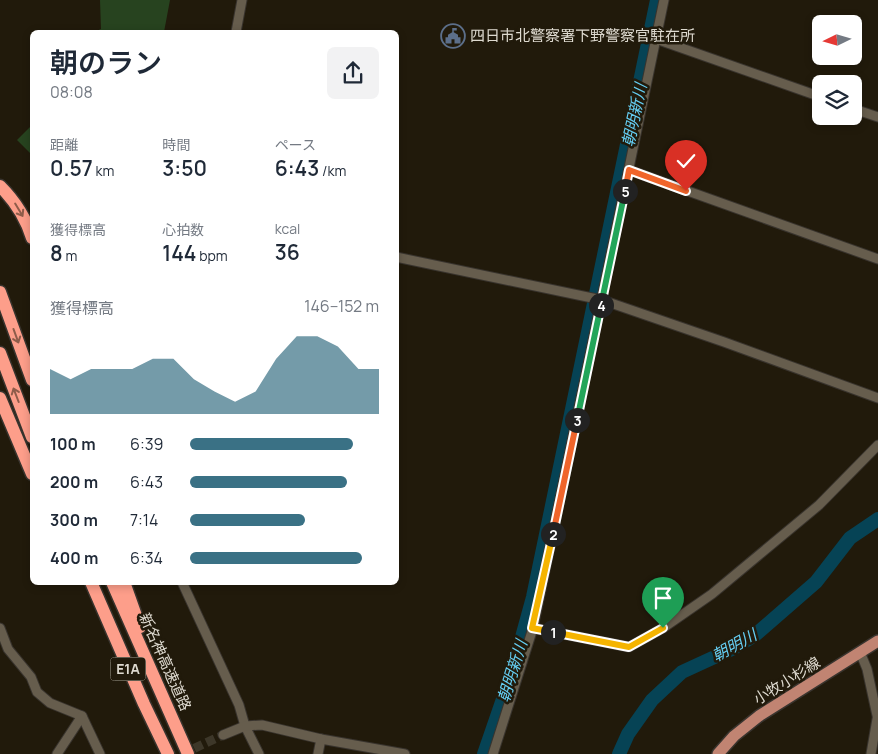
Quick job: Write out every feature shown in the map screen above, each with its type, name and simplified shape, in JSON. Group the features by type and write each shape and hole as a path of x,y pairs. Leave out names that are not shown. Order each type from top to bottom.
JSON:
{"highway":[{"path":"0,186 13,200 23,216 30,233"},
{"path":"0,292 30,374"},
{"path":"0,353 30,433"},
{"path":"0,398 30,469"},
{"path":"84,585 144,704"},
{"name":"E1A","path":"92,585 168,754"},
{"name":"新名神高速道路","path":"113,585 189,754"},
{"path":"125,585 189,754"}],"main road":[{"name":"小牧小杉線","path":"718,754 734,736 759,716 878,641"}],"street":[{"path":"236,30 242,0"},
{"path":"493,754 532,628 598,299 629,170 664,0"},
{"path":"656,39 812,94"},
{"path":"862,112 878,117"},
{"path":"629,170 878,259"},
{"path":"399,257 598,299 878,398"},
{"path":"532,628 629,647 663,628 712,594 819,505 878,445"},
{"path":"183,585 239,705 244,726 259,754"},
{"path":"0,628 8,649 31,678 38,692 50,704 82,716 100,754"},
{"path":"860,652 867,669 878,720 872,754"},
{"path":"57,754 82,716"},
{"path":"223,735 244,726 262,726 405,754"},
{"path":"318,754 321,739"}],"green space":[{"path":"100,0 170,0 164,30 99,30 101,29"},
{"path":"30,127 30,153 17,140"}],"waterway":[{"name":"朝明新川","path":"484,754 513,670 533,597 657,0"},
{"name":"朝明川","path":"619,754 628,734 652,700 682,672 732,649 755,635 816,582 850,538 878,519"}],"tunnel":[{"path":"182,754 223,735"}],"place":[{"name":"四日市北警察署下野警察官駐在所","path":"453,36"}],"route":[{"path":"663,628 629,647 532,628 629,170 686,191"}]}
